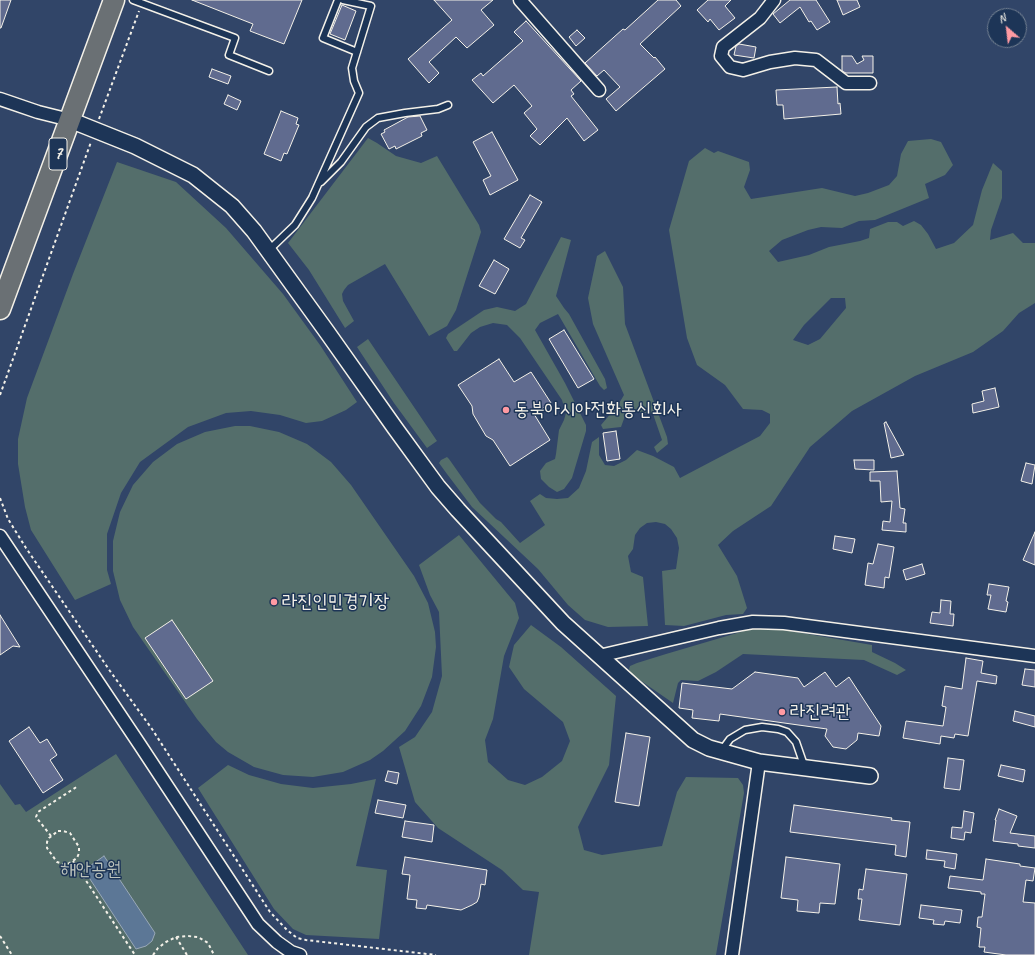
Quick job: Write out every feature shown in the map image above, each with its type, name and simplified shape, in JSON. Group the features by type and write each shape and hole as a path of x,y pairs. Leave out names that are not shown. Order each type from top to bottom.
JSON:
{"highway":[{"name":"7","path":"0,308 114,0"}],"street":[{"path":"520,0 599,90"},
{"path":"774,0 760,18 723,47 721,56 730,67 742,70 770,62 795,58 816,60 846,83 870,83"},
{"path":"0,99 38,112 70,120 135,146 193,175 232,206 254,231 438,487 563,623 693,740 709,748 759,762 870,776"},
{"path":"0,536 258,924 277,942 291,952 300,955"},
{"path":"599,656 719,628 753,622 784,623 1035,656"},
{"path":"732,955 759,762"}],"lane":[{"path":"133,0 235,38 229,55 269,70"},
{"path":"338,0 323,38 357,52"},
{"path":"268,251 294,225 312,198 359,93 354,81 352,68 371,6 343,0"},
{"path":"318,184 341,162 366,128 378,118 448,105"},
{"path":"722,752 730,739 745,730 762,727 778,729 787,732 796,742 806,768"}],"path":[{"path":"0,395 141,3"},
{"path":"0,498 8,519 26,548 110,671 152,729 270,912 287,930 297,938 306,940 436,955"},
{"path":"51,836 36,817 38,812 78,786"},
{"path":"58,831 70,833 79,847 79,853 73,861 63,864 57,862 48,848 47,842 51,836 58,831"},
{"path":"73,861 135,955"},
{"path":"0,936 12,955"},
{"path":"176,937 186,954"},
{"path":"153,955 158,948 176,937 198,937 208,943 214,955"}],"green space":[{"path":"368,138 396,156 421,163 437,156 479,225 481,232 456,310 447,326 429,336 385,264 348,285 344,290 342,294 343,301 354,321 345,328 309,270 288,243"},
{"path":"931,139 941,142 953,165 945,175 925,184 929,198 875,220 859,221 842,228 821,227 808,230 782,240 769,251 778,262 809,255 829,247 869,238 870,229 888,222 897,222 903,226 914,221 921,225 936,249 954,243 973,225 982,190 993,163 1002,171 1002,198 991,230 990,240 1013,233 1023,243 1035,243 1035,303 1019,313 1003,331 973,352 915,376 852,411 810,447 771,506 733,531 718,545 737,576 747,608 743,614 726,615 684,626 665,625 662,571 676,569 679,548 677,538 671,529 665,524 656,522 647,523 640,528 635,535 633,549 628,556 631,572 643,577 648,626 608,627 585,620 568,605 538,569 472,507 439,463 441,460 447,457 449,459 480,503 501,522 520,543 545,525 530,501 540,494 546,498 568,498 579,488 586,471 592,442 599,437 599,455 605,465 614,466 626,460 637,450 653,456 674,467 680,478 760,436 770,423 770,414 762,410 743,409 725,385 697,365 687,338 669,230 689,161 705,148 714,153 718,151 749,162 750,170 744,187 751,199 822,188 855,196 889,185 897,176 901,154 908,141","holes":["831,298 845,298 846,308 820,339 808,345 793,340 804,325"]},
{"path":"117,162 176,182 226,228 283,294 320,345 357,402 346,410 322,421 306,423 280,415 251,411 226,413 188,427 140,462 121,493 107,534 107,570 111,584 75,600 31,530 25,507 18,464 18,439 27,398 73,274"},
{"path":"561,237 571,240 556,296 569,314 605,379 607,388 604,390 600,386 558,314 540,323 535,330 565,383 586,425 586,431 572,478 564,489 557,492 541,479 540,471 546,463 555,459 559,430 566,413 562,400 520,338 507,325 493,323 480,327 471,333 457,351 454,351 446,338 448,334 484,310 497,307 515,311 526,304"},
{"path":"605,251 623,287 625,324 667,437 668,444 657,453 654,447 662,440 653,414 633,411 625,416 621,427 603,429 601,425 618,405 624,395 593,324 588,298 597,256"},
{"path":"368,339 437,441 427,448 394,403 357,347"},
{"name":"라진인민경기장","path":"235,426 250,426 279,432 307,444 331,462 351,485 414,576 428,603 435,632 436,647 432,677 421,706 405,731 383,751 370,760 343,772 313,777 283,775 254,767 228,752 216,742 197,719 133,627 120,600 113,571 113,541 120,512 133,485 153,462 177,444 205,432"},
{"path":"459,535 515,603 519,618 504,656 493,719 485,740 488,762 508,780 525,785 542,777 562,761 570,741 563,722 524,689 509,667 514,645 531,625 561,647 616,696 609,765 578,827 584,850 602,855 662,846 677,792 686,777 738,778 743,785 744,793 716,955 529,955 539,892 523,890 502,870 438,828 415,802 399,747 415,737 432,712 442,676 439,612 430,595 419,565"},
{"path":"767,627 872,645 872,652 906,670 897,675 864,660 743,654 716,672 698,681 681,680 678,683 673,703 631,674 629,669 630,666 637,663 666,654 754,628"},
{"name":"해안공원","path":"116,754 248,955 0,955 0,784 15,805 20,804 26,812"},
{"path":"228,765 249,775 281,784 313,788 351,784 376,779 356,866 387,870 379,939 306,935 293,929 274,909 198,788"}],"water":[{"path":"104,856 155,933 152,941 146,946 136,949 84,870"}],"building":[{"path":"0,0 11,0 1,28 0,28"},
{"path":"192,0 302,0 284,44 250,31 253,24"},
{"path":"434,0 493,0 481,10 494,25 467,48 456,37 429,62 439,73 429,83 408,59 452,20"},
{"path":"658,0 676,0 681,6 640,44 654,58 655,57 665,69 616,111 606,99 620,87 604,70 597,76 585,63"},
{"path":"708,0 731,0 725,6 735,18 719,30 710,19 708,22 697,10"},
{"path":"790,0 816,0 830,22 817,30 811,21 809,22 800,7 780,23 773,14"},
{"path":"837,0 857,0 860,7 843,15"},
{"path":"342,5 356,11 345,40 330,34"},
{"path":"526,21 581,81 571,90 574,94 571,96 598,130 584,141 567,118 540,145 530,136 537,129 524,113 532,106 514,85 493,103 472,80 481,73 483,76 523,41 514,32"},
{"path":"577,30 585,38 576,46 569,37"},
{"path":"739,44 756,47 754,58 734,55 736,46"},
{"path":"842,56 852,56 857,64 864,60 862,56 873,56 873,73 846,73 842,71"},
{"path":"212,69 231,76 228,84 209,77"},
{"path":"837,87 838,104 840,103 841,114 784,119 783,105 777,105 776,90"},
{"path":"228,95 241,101 237,110 224,104"},
{"path":"281,111 298,118 296,124 299,125 287,154 284,153 281,161 264,154"},
{"path":"420,116 427,130 421,133 422,136 396,149 395,146 389,149 381,134 385,132 384,130 408,117"},
{"path":"492,132 518,180 490,195 483,180 491,176 473,142"},
{"path":"530,195 542,202 521,238 525,240 520,248 504,239"},
{"path":"494,260 509,269 495,294 479,286"},
{"path":"564,330 594,379 578,388 549,339"},
{"name":"동북아시아전화통신회사","path":"499,359 514,382 531,372 551,403 534,414 550,440 510,466 493,440 486,436 473,414 472,406 458,385"},
{"path":"995,388 999,407 973,413 972,404 984,401 982,391"},
{"path":"886,422 904,455 891,458 884,423"},
{"path":"616,431 620,459 607,461 603,433"},
{"path":"854,460 874,460 874,470 855,469"},
{"path":"1026,463 1035,465 1032,484 1021,481"},
{"path":"897,471 900,508 905,509 903,523 906,523 906,532 882,530 883,521 890,522 892,501 881,502 880,481 870,481 870,472"},
{"path":"1035,532 1035,565 1023,560"},
{"path":"835,536 855,539 852,553 833,549"},
{"path":"878,544 894,547 889,578 885,577 884,588 865,585 868,563 873,564"},
{"path":"922,564 925,574 906,580 903,570"},
{"path":"989,584 1009,587 1006,601 1008,602 1006,612 988,609 991,595 987,595"},
{"path":"941,600 951,601 950,614 954,614 953,626 930,623 932,612 940,613"},
{"path":"0,615 20,647 13,646 0,655"},
{"path":"172,620 213,681 186,699 145,638"},
{"path":"966,658 983,661 981,673 997,676 996,684 977,681 968,736 955,734 954,738 941,736 940,744 903,738 906,721 943,726 946,707 942,706 945,686 962,689"},
{"path":"1025,669 1035,670 1035,687 1022,685"},
{"name":"라진려관","path":"755,672 798,678 804,687 825,672 836,687 849,677 881,726 879,736 858,733 857,740 846,749 833,747 825,736 827,729 720,714 719,721 692,718 693,710 679,708 682,683 732,689"},
{"path":"1015,711 1035,716 1035,727 1013,721"},
{"path":"29,727 40,743 47,739 57,755 50,760 63,780 43,793 9,741"},
{"path":"626,733 650,737 639,806 615,802"},
{"path":"948,758 964,760 960,790 944,788"},
{"path":"1001,765 1025,770 1023,782 998,776"},
{"path":"388,771 399,773 397,784 385,781"},
{"path":"378,800 406,805 403,818 375,813"},
{"path":"794,805 892,818 891,820 910,822 906,857 895,855 896,845 790,832"},
{"path":"999,809 1017,816 1010,833 1035,836 1035,848 993,841 995,820"},
{"path":"964,811 974,813 971,833 965,832 964,840 951,838 952,827 962,828"},
{"path":"405,821 434,825 432,842 402,837"},
{"path":"927,850 957,854 955,869 944,867 945,861 926,859"},
{"path":"405,857 487,870 485,885 481,884 477,902 461,910 427,905 426,909 416,908 417,900 407,899 410,875 402,874"},
{"path":"786,857 840,864 835,904 820,903 819,913 797,911 798,900 781,898"},
{"path":"986,859 1020,864 1020,866 1035,868 1033,881 1026,880 1023,902 1035,903 1035,955 1006,955 984,952 985,947 979,947 981,928 977,927 978,917 982,917 985,894 981,894 981,892 948,888 950,876 983,880"},
{"path":"866,869 907,874 900,925 859,920 862,899 858,899 859,889 863,890"},
{"path":"921,905 962,910 960,923 945,921 944,925 933,924 934,920 919,918"}],"place":[{"name":"동북아시아전화통신회사","path":"506,410"},
{"name":"라진인민경기장","path":"274,602"},
{"name":"라진려관","path":"782,712"}]}
